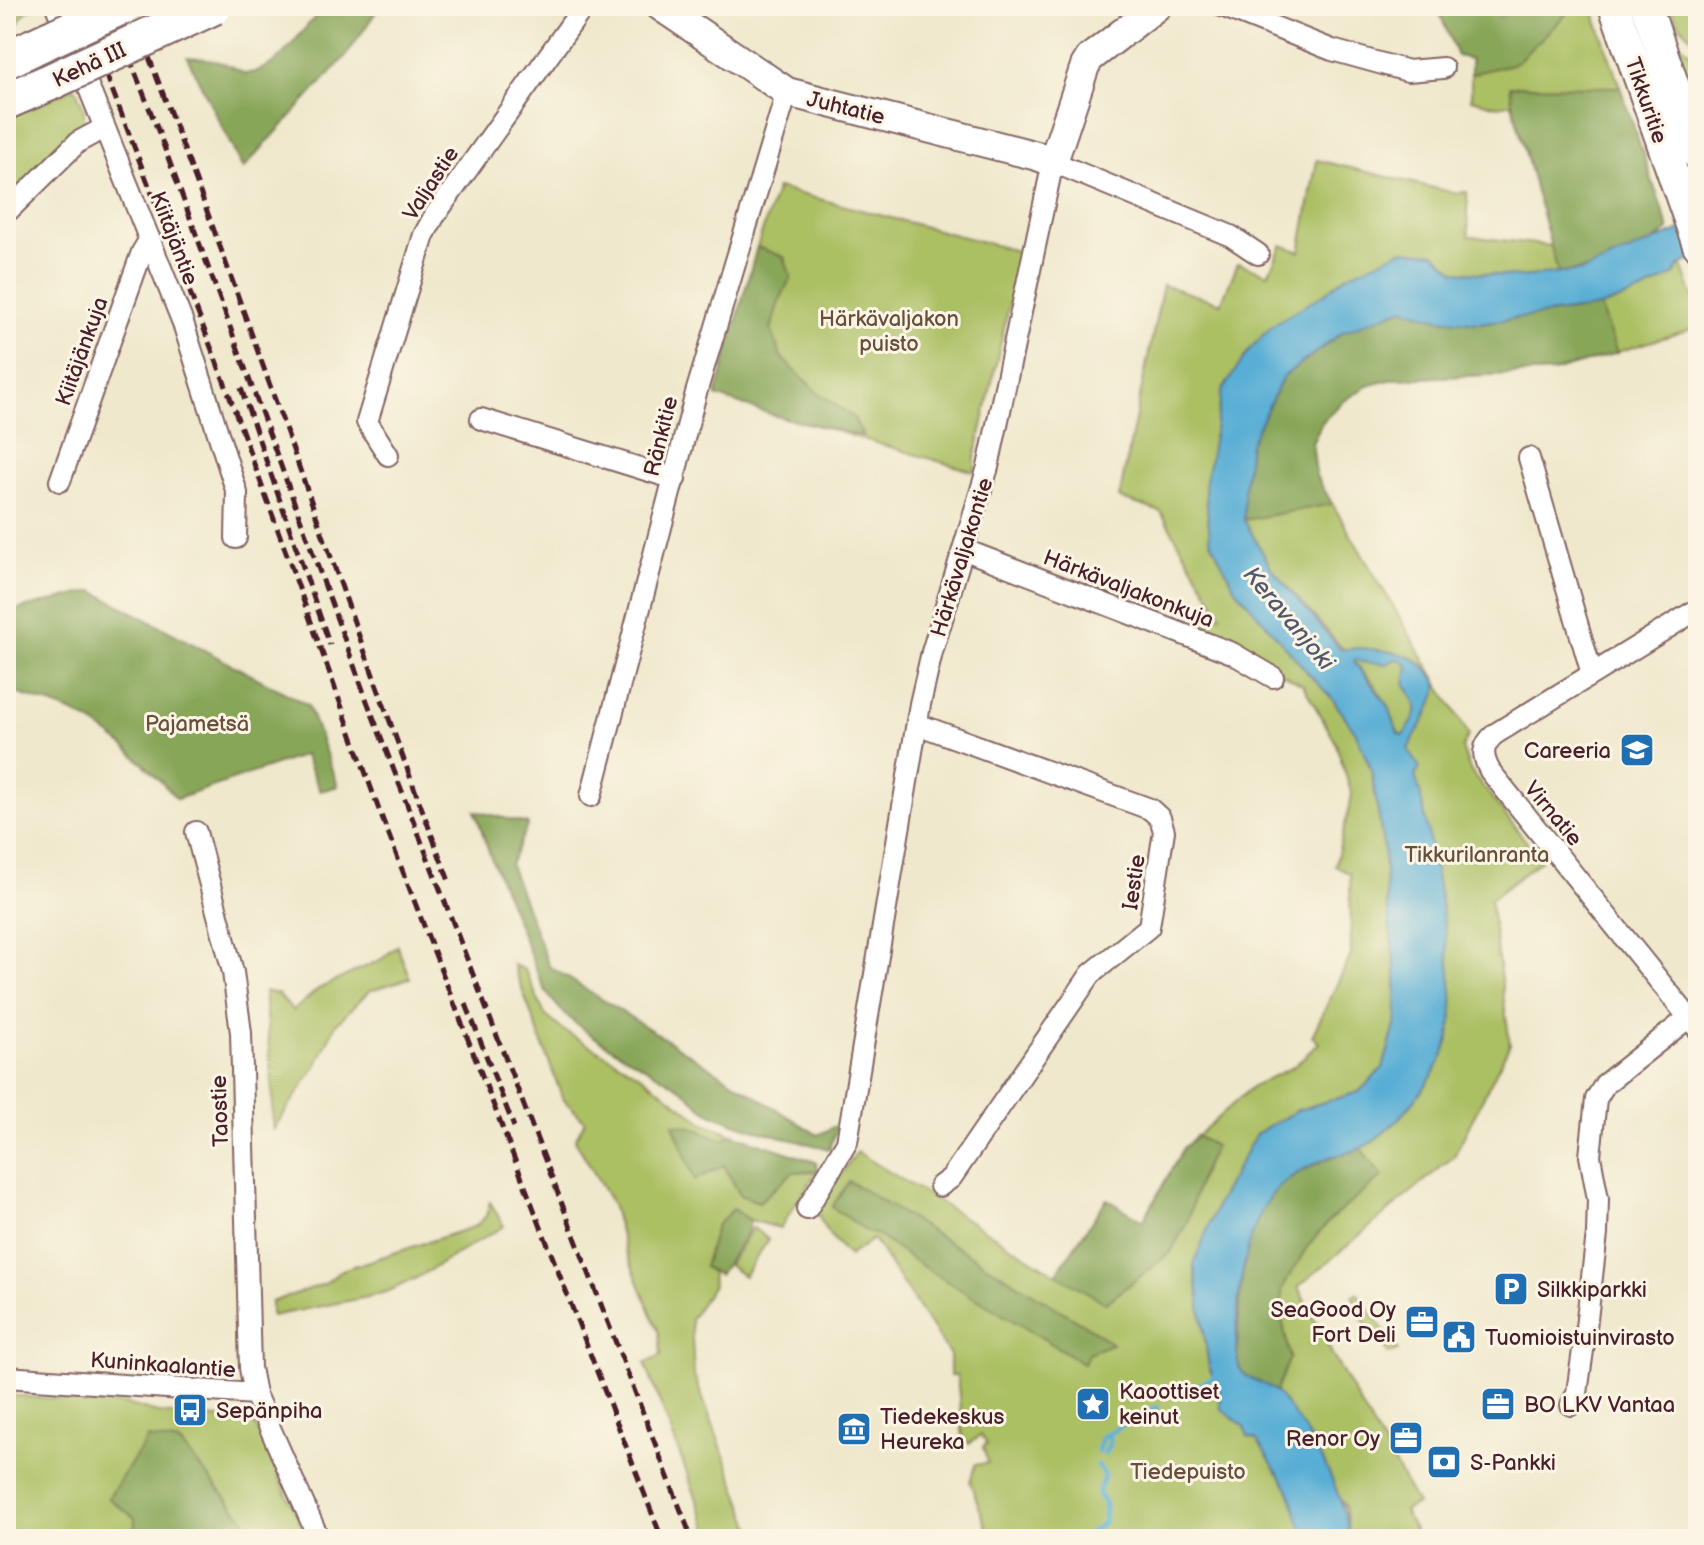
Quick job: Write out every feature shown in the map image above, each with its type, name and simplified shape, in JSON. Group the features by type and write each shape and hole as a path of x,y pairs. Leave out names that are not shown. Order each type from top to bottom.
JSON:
{"highway":[{"name":"Kehä III","path":"19,54 122,6"},
{"name":"Kehä III","path":"6,101 214,6"}],"main road":[{"name":"Tikkuritie","path":"1614,6 1697,242"},
{"name":"Tikkuritie","path":"1646,6 1698,155"}],"street":[{"name":"Kiitäjäntie","path":"56,6 183,323 237,493 236,538"},
{"name":"Valjastie","path":"388,455 367,422 424,235 435,215 584,6"},
{"name":"Juhtatie","path":"660,6 787,92 1053,162"},
{"name":"Härkävaljakontie","path":"807,1209 846,1146 917,724 932,652 988,467 1053,162 1085,66 1098,51 1157,6"},
{"path":"1222,6 1332,50 1408,71 1443,68"},
{"name":"Ränkitie","path":"591,796 696,393 787,92"},
{"path":"6,213 78,142 104,128"},
{"path":"1053,162 1231,236 1258,254"},
{"name":"Kiitäjänkuja","path":"60,481 142,252 150,239"},
{"path":"481,419 675,479"},
{"path":"1529,458 1592,674"},
{"name":"Härkävaljakonkuja","path":"965,550 1232,653 1273,677"},
{"name":"Virnatie","path":"1693,1023 1490,771 1484,761 1484,746 1495,734 1698,609"},
{"name":"Iestie","path":"917,724 1150,809 1160,818 1164,831 1149,927 1091,974 951,1178 940,1186"},
{"name":"Taostie","path":"196,832 233,972 241,1033 250,1368 255,1394"},
{"path":"1571,1405 1577,1393 1597,1234 1598,1199 1590,1156 1596,1099 1605,1084 1693,1023"},
{"name":"Kuninkaalantie","path":"6,1377 255,1394 319,1539"}],"green space":[{"path":"6,6 42,6 28,11 15,30 6,34"},
{"path":"327,6 380,6 346,56 243,169 187,57 217,61 245,74 259,70 281,56"},
{"name":"Tiedepuisto","path":"1437,6 1480,6 1500,17 1527,6 1592,6 1669,230 1653,242 1582,271 1519,277 1455,271 1435,253 1346,276 1324,294 1213,436 1278,635 1331,697 1356,733 1371,769 1384,850 1386,896 1396,975 1397,1019 1383,1068 1359,1092 1298,1110 1256,1134 1218,1203 1194,1263 1209,1367 1220,1392 1221,1409 1247,1428 1266,1451 1298,1510 1305,1539 991,1539 970,1482 975,1465 988,1463 983,1447 987,1444 981,1435 969,1444 963,1440 957,1375 950,1376 950,1355 873,1239 849,1256 824,1227 818,1207 857,1152 1056,1274 1107,1199 1143,1221 1183,1149 1253,1086 1293,1067 1319,1043 1312,1036 1351,955 1350,874 1335,866 1352,795 1335,741 1303,685 1198,628 1221,615 1161,512 1119,498 1163,285 1221,303 1238,263 1268,274 1282,245 1300,252 1317,160 1455,193 1467,192 1469,236 1551,246 1512,103 1498,106 1471,99 1471,59 1457,56"},
{"path":"1437,6 1480,6 1500,17 1527,6 1575,6 1519,60 1471,74 1471,59 1457,56"},
{"path":"1669,6 1698,6 1698,45 1678,23"},
{"path":"1668,33 1698,60 1698,121"},
{"path":"1510,86 1620,87 1669,230 1617,259 1558,273"},
{"path":"75,87 84,108 84,125 6,204 6,119"},
{"name":"Härkävaljakon puisto","path":"777,188 1021,252 975,458 975,472 716,396 757,247"},
{"path":"757,247 784,257 791,277 778,304 771,330 781,357 817,392 854,418 863,436 776,416 716,396"},
{"name":"Tikkurilanranta","path":"1678,266 1683,268 1698,311 1698,327 1553,372 1393,379 1367,386 1341,403 1322,422 1312,443 1316,476 1469,735 1462,748 1470,770 1541,860 1490,900 1510,1044 1454,1156 1298,1287 1333,1356 1417,1504 1404,1511 1419,1539 1350,1539 1345,1506 1243,1375 1252,1239 1257,1219 1394,1124 1435,1072 1449,1040 1420,792 1415,776 1420,768 1408,750 1403,735 1398,733 1389,707 1374,684 1272,569 1244,520 1250,443 1500,318 1600,307 1644,291 1674,275"},
{"path":"1600,307 1617,353 1553,372 1393,379 1367,386 1341,403 1322,422 1312,443 1316,476 1332,504 1244,520 1250,443 1283,377 1343,332 1403,308 1439,319 1479,323"},
{"name":"Pajametsä","path":"93,591 308,705 338,786 320,791 304,755 177,799 117,740 94,724 62,709 6,690 6,612"},
{"path":"475,811 528,824 510,865 549,966 818,1135 839,1124 829,1149 754,1129 711,1113 664,1078 607,1046 572,1021 544,989"},
{"path":"397,946 410,978 369,991 336,1024 316,1066 273,1130 264,991 278,994 293,1011 318,989 382,959"},
{"path":"513,965 525,970 545,1015 563,1030 642,1076 704,1123 732,1134 723,1140 688,1126 724,1165 740,1195 759,1202 793,1172 817,1171 780,1228 750,1220 733,1210 704,1267 712,1273 713,1285 691,1319 694,1375 756,1539 712,1539 645,1363 661,1355 659,1332 624,1247 612,1204 575,1140 585,1121 563,1099"},
{"path":"673,1124 688,1126 723,1140 732,1134 816,1162 817,1171 793,1172 759,1202 740,1195 724,1165 695,1180"},
{"path":"1196,1136 1215,1146 1199,1180 1188,1220 1171,1252 1106,1303 1056,1274 1107,1199 1143,1221 1183,1149"},
{"path":"1360,1148 1383,1176 1331,1219 1307,1247 1282,1289 1282,1318 1290,1358 1276,1391 1246,1377 1240,1371 1238,1362 1242,1280 1250,1239 1266,1202 1286,1181 1317,1164"},
{"path":"849,1181 1112,1344 1088,1353 1084,1364 927,1269 832,1207"},
{"path":"490,1202 504,1226 418,1277 368,1297 271,1316 271,1302 324,1284 342,1270 476,1226 486,1216"},
{"path":"733,1209 750,1220 748,1231 719,1275 704,1267 716,1226"},
{"path":"753,1228 769,1239 744,1276 728,1265"},
{"path":"1357,1293 1398,1350 1389,1354 1375,1332 1372,1334 1355,1307 1357,1304 1352,1296"},
{"path":"6,1395 125,1404 158,1413 253,1421 308,1539 6,1539"},
{"path":"148,1438 180,1443 261,1539 134,1539 135,1518 108,1498"}],"water":[{"name":"Keravanjoki","path":"1698,223 1698,256 1679,266 1674,275 1644,291 1600,307 1479,323 1439,319 1403,308 1343,332 1283,377 1250,443 1244,520 1272,569 1340,649 1360,648 1405,655 1423,665 1438,685 1429,710 1408,749 1420,768 1415,776 1445,928 1452,993 1449,1038 1426,1085 1386,1130 1359,1149 1309,1166 1278,1188 1266,1203 1257,1223 1239,1295 1237,1342 1240,1369 1249,1378 1273,1389 1303,1427 1324,1462 1340,1499 1350,1539 1305,1539 1289,1490 1256,1439 1248,1437 1244,1426 1221,1409 1220,1392 1209,1367 1194,1263 1218,1203 1256,1134 1298,1110 1359,1092 1383,1068 1397,1019 1396,975 1386,896 1384,850 1371,769 1356,733 1331,697 1234,587 1210,539 1205,486 1222,391 1250,349 1274,324 1324,294 1346,276 1402,250 1435,253 1455,271 1519,277 1582,271","holes":["1398,658 1408,666 1405,683 1416,704 1416,715 1403,735 1398,733 1389,707 1354,661 1386,664"]}],"waterway":[{"path":"1177,1397 1218,1375"},
{"path":"1137,1417 1157,1407"},
{"path":"1098,1451 1101,1438 1123,1425"},
{"path":"1105,1453 1110,1442 1108,1433"},
{"path":"1086,1536 1104,1522 1105,1504 1098,1494 1104,1476 1098,1465"}],"railway":[{"path":"80,6 227,389 379,810 662,1539"},
{"path":"109,6 159,133 367,701 692,1539"},
{"path":"129,6 212,224 449,881"},
{"path":"241,388 330,645"},
{"path":"466,1004 514,1127"}],"place":[{"name":"Careeria","path":"1637,750"},
{"name":"Silkkiparkki","path":"1511,1289"},
{"name":"SeaGood Oy Fort Deli","path":"1422,1322"},
{"name":"Tuomioistuinvirasto","path":"1459,1337"},
{"name":"Kaoottiset keinut","path":"1093,1404"},
{"name":"BO LKV Vantaa","path":"1498,1404"},
{"name":"Sepänpiha","path":"190,1410"},
{"name":"Tiedekeskus Heureka","path":"854,1429"},
{"name":"Renor Oy","path":"1406,1438"},
{"name":"S-Pankki","path":"1444,1462"}]}
